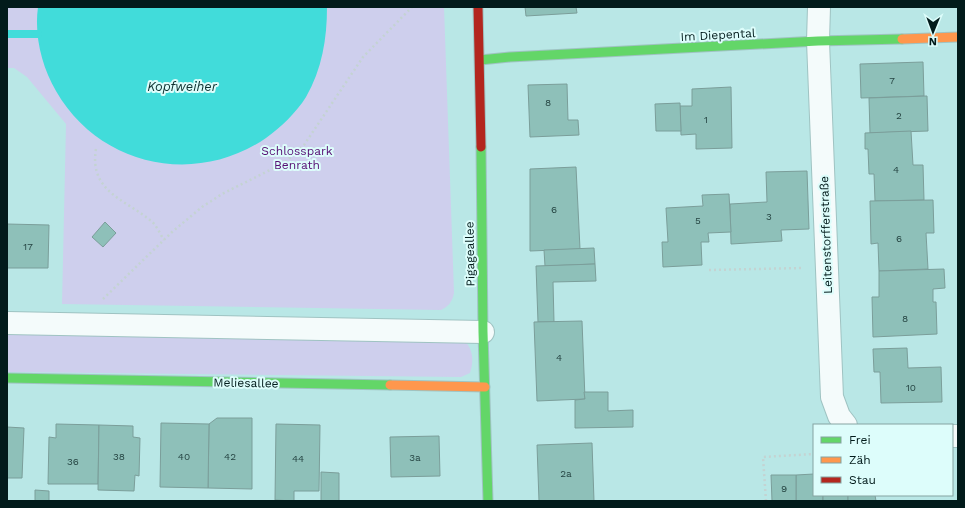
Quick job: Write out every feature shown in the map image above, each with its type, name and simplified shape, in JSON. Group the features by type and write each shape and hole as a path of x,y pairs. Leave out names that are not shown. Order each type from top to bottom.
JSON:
{"street":[{"name":"Pigageallee","path":"478,7 484,387 488,501"},
{"name":"Leitenstorfferstraße","path":"819,7 818,41 832,398 839,416 845,424"},
{"name":"Im Diepental","path":"480,60 510,57 818,41 958,37"},
{"path":"7,323 483,332"},
{"name":"Meliesallee","path":"7,378 484,387"}],"path":[{"path":"93,325 102,300 164,240 202,207 222,194 284,163 304,145 363,57 412,7"},
{"path":"96,149 96,168 99,178 105,188 152,221 164,240"},
{"path":"709,270 827,267"},
{"path":"766,501 763,457 813,454"}],"green space":[{"name":"Schlosspark Benrath","path":"7,7 444,7 454,293 450,303 441,310 62,304 66,124 27,77 14,68 7,68"},
{"path":"7,332 465,341 470,348 472,364 470,373 461,377 7,372"}],"water":[{"name":"Kopfweiher","path":"38,7 327,7 325,42 320,65 306,97 293,114 266,138 238,153 209,162 180,164 150,161 123,152 97,137 74,117 56,91 43,62 37,29"}],"building":[{"path":"525,7 576,7 577,13 526,16"},
{"path":"923,62 924,96 861,98 860,64"},
{"path":"567,84 568,120 578,120 579,135 530,137 528,85"},
{"path":"731,87 732,148 696,149 696,134 681,135 680,106 692,106 692,89"},
{"path":"927,96 928,131 870,133 869,98"},
{"path":"680,103 681,131 656,131 655,104"},
{"path":"911,131 913,165 923,165 924,200 875,201 874,174 869,174 868,149 865,149 865,133"},
{"path":"576,167 580,249 530,251 530,169"},
{"path":"807,171 809,229 781,230 782,241 731,244 730,204 767,202 766,172"},
{"path":"729,194 731,232 708,233 709,242 701,242 702,265 663,267 662,242 668,242 666,208 703,206 702,195"},
{"path":"933,200 934,233 926,233 928,269 879,271 878,243 871,244 870,201"},
{"path":"105,222 116,233 103,247 92,237"},
{"path":"7,224 49,225 48,268 7,268"},
{"path":"594,248 595,264 545,266 544,250"},
{"path":"595,264 596,281 553,282 554,322 538,322 536,266"},
{"path":"944,269 945,288 933,289 933,302 936,302 937,334 873,337 872,297 879,297 879,271"},
{"path":"582,321 585,399 537,401 534,322"},
{"path":"907,348 908,368 941,367 942,402 881,403 880,372 874,372 873,349"},
{"path":"584,392 608,392 608,411 633,410 633,427 575,428 575,400 585,399"},
{"path":"217,418 252,418 252,489 208,488 209,424"},
{"path":"161,423 209,424 208,488 160,487"},
{"path":"56,424 99,425 98,484 48,484 49,437 56,438"},
{"path":"276,424 320,425 319,491 294,491 294,501 275,500"},
{"path":"99,425 133,426 133,437 140,438 139,476 135,475 134,491 98,490"},
{"path":"7,427 24,428 22,478 7,478"},
{"path":"439,436 440,476 391,477 390,437"},
{"path":"592,443 594,501 539,501 537,445"},
{"path":"321,472 339,473 339,501 321,501"},
{"path":"813,474 813,496 823,496 823,501 796,501 796,475"},
{"path":"771,475 796,475 796,501 772,501"},
{"path":"35,490 49,491 49,501 35,501"},
{"path":"823,496 848,496 848,501 823,501"},
{"path":"848,496 875,496 876,501 848,501"}],"waterway":[{"path":"7,34 38,34"}],"traffic: fast":[{"path":"480,60 510,57 818,41 902,39"},
{"path":"481,147 483,332 488,501"},
{"path":"7,378 390,385"}],"traffic: slow":[{"path":"902,39 958,37"},
{"path":"390,385 485,387"}],"traffic: jam":[{"path":"478,7 481,147"}]}
